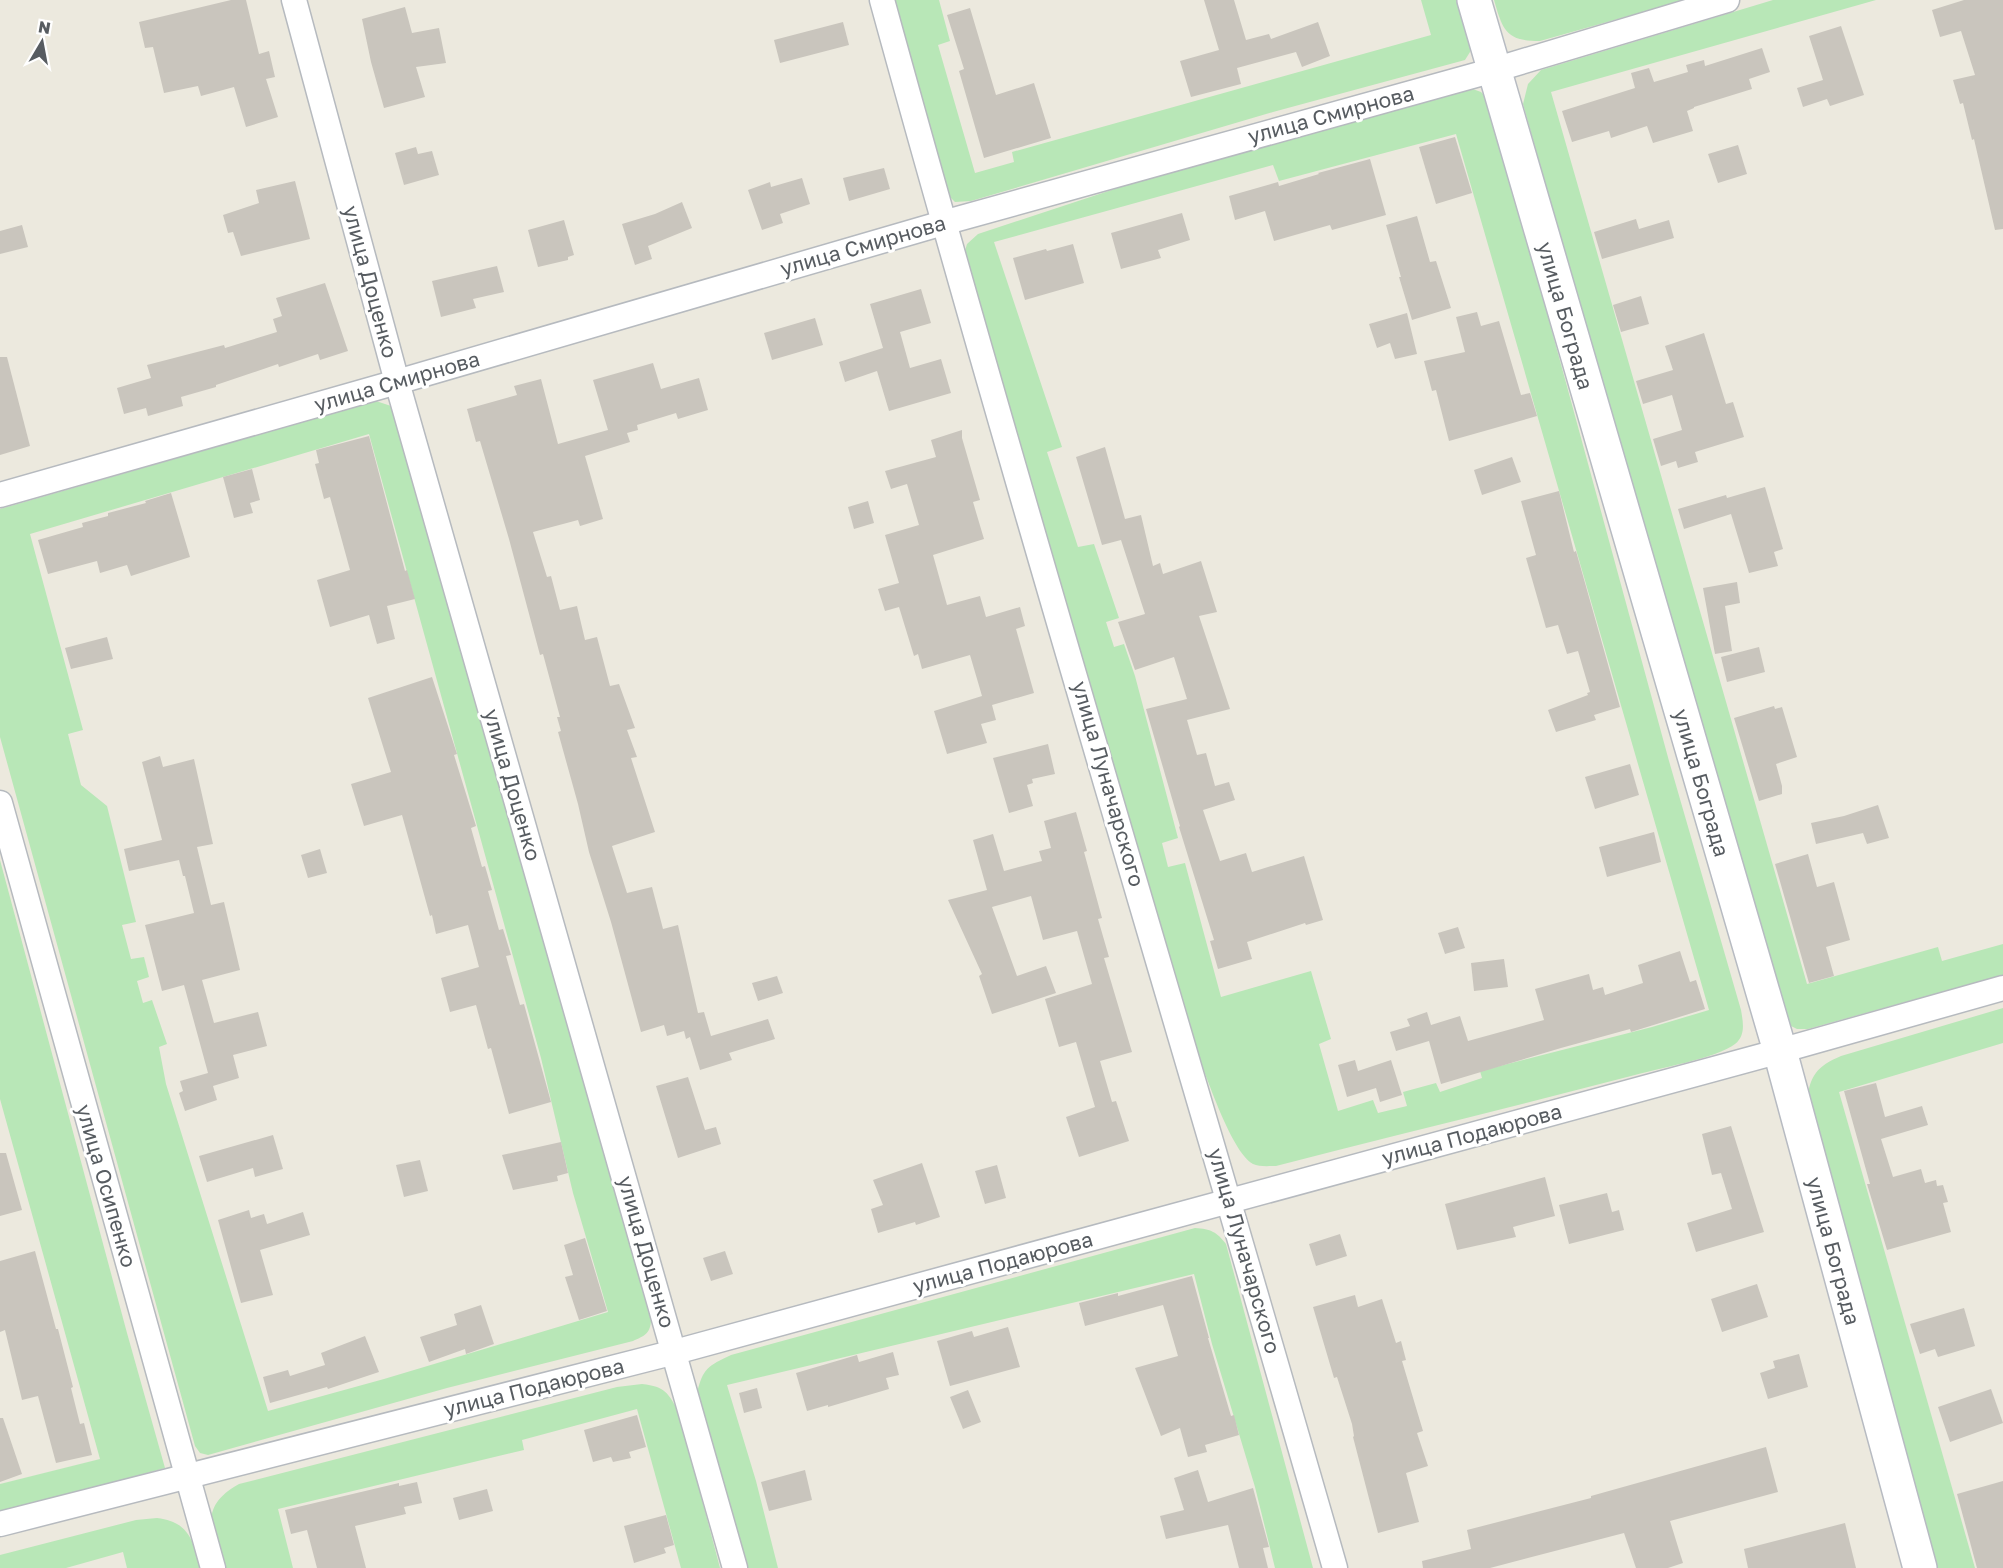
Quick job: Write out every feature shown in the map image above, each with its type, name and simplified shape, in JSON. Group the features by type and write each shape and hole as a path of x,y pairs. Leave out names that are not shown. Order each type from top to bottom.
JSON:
{"street":[{"name":"улица Доценко","path":"294,0 397,382 735,1568"},
{"name":"улица Луначарского","path":"882,0 943,223 1230,1201 1335,1568"},
{"name":"улица Бограда","path":"1474,0 1780,1051 1920,1568"},
{"name":"улица Смирнова","path":"0,495 943,223 1494,70 1727,0"},
{"name":"улица Осипенко","path":"0,803 213,1568"},
{"name":"улица Подаюрова","path":"0,1524 675,1352 1780,1051 2003,988"}],"green space":[{"path":"891,0 939,0 950,41 938,45 975,173 1014,162 1012,152 1431,35 1421,0 1456,0 1471,47 1465,60 1273,112 971,201 955,202 945,192"},
{"path":"1494,0 1685,0 1540,41 1529,41 1508,32 1500,19"},
{"path":"1773,0 1876,0 1551,92 1807,984 1938,947 1942,961 2003,944 2003,975 1808,1029 1797,1029 1787,1024 1523,104 1528,84 1541,70"},
{"path":"1470,88 1481,92 1489,100 1669,761 1741,1010 1742,1032 1735,1044 1715,1054 1686,1063 1276,1166 1253,1164 1235,1143 1218,1108 1193,1042 964,254 967,244 978,234 1151,177","holes":["1456,134 1709,1010 1480,1071 1482,1078 1440,1092 1436,1083 1403,1092 1407,1106 1378,1113 1373,1100 1338,1111 1319,1044 1331,1039 1311,971 1221,997 1185,863 1168,867 1162,843 1178,838 1135,676 1124,644 1114,647 1106,622 1119,618 1094,544 1078,547 1047,452 1062,447 994,242 1273,165 1279,181"]},
{"path":"376,401 391,406 398,416 584,1075 651,1321 646,1334 633,1341 447,1388 208,1455 200,1453 195,1446 0,737 0,509","holes":["369,434 541,1058 573,1193 608,1312 268,1411 166,1084 159,1047 167,1044 152,1000 143,1003 137,981 149,977 144,957 131,959 122,925 136,922 107,806 81,785 68,734 83,730 30,534"]},
{"path":"0,860 165,1468 0,1514 0,1484 100,1459 0,1099"},
{"path":"2003,1008 2003,1043 1839,1092 1975,1568 1935,1568 1807,1103 1808,1094 1812,1079 1820,1068 1841,1056"},
{"path":"1195,1228 1213,1232 1226,1244 1313,1568 1275,1568 1255,1487 1212,1344 1194,1274 727,1385 756,1481 778,1568 745,1568 697,1393 704,1373 712,1365 731,1355"},
{"path":"642,1384 665,1392 679,1412 720,1568 681,1568 637,1409 522,1440 524,1450 278,1509 293,1568 220,1568 212,1531 213,1511 218,1501 239,1484 617,1387"},
{"path":"157,1518 168,1520 183,1528 192,1541 200,1568 127,1568 123,1552 66,1568 0,1568 0,1555 136,1520"}],"building":[{"path":"231,0 246,0 259,54 269,51 275,77 266,79 278,117 246,127 234,87 201,96 198,86 164,93 153,47 145,48 139,22"},
{"path":"1204,0 1234,0 1246,40 1269,34 1271,39 1318,22 1330,56 1302,67 1296,52 1237,68 1241,84 1191,97 1180,61 1219,50"},
{"path":"1964,0 2003,0 2003,229 1995,230 1974,139 1972,140 1963,103 1960,104 1953,80 1975,75 1961,31 1940,37 1932,10"},
{"path":"405,7 412,33 439,28 446,63 416,67 425,97 384,108 362,19"},
{"path":"970,8 996,95 1034,83 1051,138 984,158 959,71 964,69 947,15"},
{"path":"843,22 849,45 780,63 774,40"},
{"path":"1841,26 1864,95 1830,106 1827,99 1803,107 1797,88 1823,80 1809,36"},
{"path":"1762,48 1770,72 1749,79 1752,89 1687,111 1693,131 1653,143 1647,126 1611,138 1609,131 1572,142 1562,111 1635,88 1631,73 1649,68 1654,82 1688,72 1686,65 1704,60 1705,66"},
{"path":"1455,137 1472,193 1436,204 1419,147"},
{"path":"1738,145 1747,174 1718,183 1708,154"},
{"path":"416,147 418,154 432,151 439,175 404,185 395,153"},
{"path":"1370,159 1386,215 1332,230 1330,225 1274,241 1265,211 1235,220 1229,196 1278,182 1279,186"},
{"path":"884,168 890,189 849,201 843,178"},
{"path":"802,178 810,204 780,214 783,223 762,230 748,190 770,182 771,187"},
{"path":"295,181 310,239 241,256 233,232 228,233 223,215 259,203 256,190"},
{"path":"682,202 692,228 648,246 652,259 635,265 622,224 655,214"},
{"path":"1182,213 1190,240 1158,250 1161,258 1121,269 1111,233"},
{"path":"1417,216 1430,262 1436,261 1451,308 1412,320 1386,225"},
{"path":"1636,219 1639,229 1669,220 1674,238 1602,259 1594,232"},
{"path":"564,220 574,255 568,257 568,260 538,267 528,230"},
{"path":"22,225 28,247 0,254 0,231"},
{"path":"1073,244 1084,283 1025,300 1013,258"},
{"path":"497,266 504,292 473,299 476,308 441,317 432,281"},
{"path":"325,283 348,351 320,360 318,354 279,367 278,364 216,385 216,387 181,397 183,406 148,416 146,408 124,414 117,388 151,378 147,365 224,345 225,348 277,332 273,319 282,316 276,298"},
{"path":"921,289 931,323 900,332 910,368 941,359 951,393 889,411 877,371 845,382 839,362 883,348 870,304"},
{"path":"1641,296 1649,324 1621,332 1613,305"},
{"path":"1477,312 1481,326 1499,321 1521,395 1530,393 1537,416 1449,441 1436,390 1432,391 1424,361 1465,352 1456,317"},
{"path":"1407,313 1417,354 1395,359 1390,343 1377,348 1369,324"},
{"path":"815,318 823,345 772,360 764,333"},
{"path":"1704,333 1726,404 1733,402 1744,437 1695,452 1698,462 1678,468 1676,461 1661,466 1653,439 1682,430 1672,395 1643,404 1636,381 1673,370 1665,346"},
{"path":"0,357 7,357 30,446 0,455"},
{"path":"653,363 661,389 699,378 708,410 678,419 676,413 637,425 638,430 627,433 630,442 585,456 603,519 580,526 578,520 533,532 547,577 551,576 560,610 577,606 585,640 597,637 610,686 619,684 635,728 627,730 637,757 631,758 655,832 612,846 627,893 652,887 663,929 678,925 698,1013 704,1012 711,1036 768,1019 775,1039 729,1053 732,1060 700,1070 690,1037 686,1039 684,1031 667,1036 664,1025 641,1032 589,852 558,732 561,731 557,717 560,717 543,654 540,655 480,441 476,442 467,409 517,395 514,386 541,379 558,444 608,430 593,380"},
{"path":"962,430 962,438 980,500 973,502 984,539 933,555 947,605 980,596 986,617 1020,607 1025,626 1016,629 1034,693 992,705 996,720 981,724 987,743 947,754 934,711 982,696 970,655 922,669 918,654 914,656 899,607 885,611 878,589 899,583 885,535 919,525 907,484 891,489 885,471 936,457 931,440"},
{"path":"369,436 405,571 407,570 415,599 387,606 395,639 377,644 369,615 330,627 317,580 350,570 330,497 324,499 315,464 319,463 316,450"},
{"path":"1105,447 1125,519 1141,515 1153,566 1160,563 1163,574 1201,561 1217,612 1199,616 1230,709 1187,720 1197,755 1206,753 1215,786 1229,782 1235,800 1203,810 1220,861 1246,853 1252,872 1304,856 1323,920 1306,925 1305,923 1247,942 1252,959 1218,969 1210,941 1214,940 1146,709 1187,699 1174,657 1135,670 1118,622 1145,614 1121,540 1102,545 1076,457"},
{"path":"1512,457 1521,482 1482,495 1474,470"},
{"path":"252,469 260,500 250,503 253,513 234,518 223,477"},
{"path":"1765,487 1783,549 1774,552 1778,566 1749,573 1731,514 1684,529 1678,509 1726,495 1727,498"},
{"path":"1559,491 1574,552 1576,551 1620,707 1594,715 1596,720 1556,732 1548,710 1588,695 1587,693 1590,692 1578,651 1567,654 1558,625 1546,628 1526,558 1536,555 1521,501"},
{"path":"171,493 190,557 131,576 127,565 100,573 97,561 48,574 38,540 83,527 82,523"},
{"path":"868,501 874,523 854,529 848,507"},
{"path":"1737,582 1740,603 1725,606 1732,651 1715,654 1703,588"},
{"path":"107,637 113,659 71,669 65,648"},
{"path":"1759,647 1765,672 1727,682 1721,657"},
{"path":"432,677 457,754 454,755 476,826 471,828 482,867 485,866 492,890 488,891 499,930 503,929 511,955 506,956 520,1005 524,1004 551,1102 509,1114 491,1048 488,1049 476,1005 450,1012 441,978 479,967 468,925 436,934 402,815 364,826 351,784 391,772 368,698"},
{"path":"1774,706 1775,709 1782,707 1797,757 1776,764 1782,794 1759,801 1734,718"},
{"path":"1048,744 1055,774 1032,779 1033,783 1027,785 1033,806 1009,813 993,758"},
{"path":"160,756 163,767 194,759 213,844 197,847 211,905 224,902 240,970 202,980 214,1023 258,1012 267,1046 233,1055 239,1078 213,1086 217,1100 185,1111 179,1093 183,1091 180,1081 208,1073 184,985 162,991 145,925 194,913 179,860 129,871 124,849 162,840 142,762"},
{"path":"1630,764 1639,795 1595,809 1585,777"},
{"path":"1878,805 1889,838 1867,844 1863,833 1816,844 1811,823 1844,816"},
{"path":"1076,812 1102,918 1098,919 1109,957 1104,958 1132,1052 1100,1061 1112,1102 1116,1101 1129,1141 1079,1157 1066,1117 1095,1107 1076,1042 1059,1047 1045,999 1092,984 1077,931 1043,940 1031,896 992,907 1017,976 1046,966 1056,993 992,1014 979,976 982,974 948,900 987,890 973,840 993,834 1004,871 1042,861 1039,851 1051,848 1044,821"},
{"path":"1654,832 1661,862 1607,877 1599,847"},
{"path":"320,849 327,873 308,878 301,855"},
{"path":"1808,854 1817,887 1834,882 1850,940 1826,947 1834,976 1809,983 1775,864"},
{"path":"1458,927 1465,948 1445,954 1438,933"},
{"path":"1680,951 1690,982 1696,980 1705,1009 1631,1032 1630,1029 1441,1084 1429,1041 1396,1051 1390,1032 1410,1026 1407,1019 1427,1012 1431,1025 1460,1016 1468,1041 1544,1020 1535,989 1589,974 1593,990 1603,987 1605,995 1643,983 1638,965"},
{"path":"1504,959 1508,987 1474,991 1471,963"},
{"path":"777,976 783,993 758,1001 752,983"},
{"path":"1355,1060 1358,1071 1391,1060 1402,1095 1380,1102 1376,1088 1347,1097 1338,1065"},
{"path":"688,1077 705,1130 716,1127 721,1144 678,1158 656,1086"},
{"path":"1876,1083 1885,1117 1922,1106 1928,1125 1881,1139 1893,1177 1921,1169 1925,1183 1936,1180 1937,1186 1943,1185 1948,1202 1943,1203 1951,1232 1887,1250 1867,1184 1870,1184 1844,1091"},
{"path":"1731,1126 1764,1232 1696,1252 1687,1223 1732,1209 1721,1173 1712,1175 1702,1134"},
{"path":"273,1135 283,1169 255,1177 253,1168 207,1182 199,1156"},
{"path":"561,1142 568,1173 557,1176 558,1181 513,1190 502,1155"},
{"path":"0,1153 6,1153 22,1210 0,1216"},
{"path":"420,1160 428,1191 404,1197 396,1165"},
{"path":"922,1163 940,1217 878,1233 871,1209 883,1205 873,1180"},
{"path":"997,1165 1006,1198 985,1204 975,1171"},
{"path":"1545,1177 1555,1216 1513,1227 1516,1237 1457,1250 1445,1204"},
{"path":"1607,1193 1612,1212 1619,1210 1624,1230 1569,1244 1559,1205"},
{"path":"249,1210 251,1218 264,1214 267,1224 303,1212 310,1235 260,1250 273,1295 241,1303 218,1220"},
{"path":"1340,1234 1347,1256 1316,1266 1309,1244"},
{"path":"585,1238 607,1311 579,1320 565,1277 573,1275 564,1245"},
{"path":"35,1251 56,1329 58,1329 80,1424 84,1423 92,1455 56,1463 38,1396 22,1400 5,1330 0,1332 0,1261"},
{"path":"725,1251 733,1274 711,1281 703,1258"},
{"path":"1192,1276 1231,1416 1234,1415 1239,1435 1205,1445 1207,1452 1188,1457 1180,1428 1161,1436 1135,1368 1178,1356 1163,1305 1085,1326 1079,1303 1118,1293 1118,1296"},
{"path":"1757,1284 1768,1317 1722,1332 1711,1299"},
{"path":"1355,1295 1358,1307 1382,1299 1396,1343 1401,1341 1406,1360 1402,1361 1423,1431 1417,1433 1428,1466 1406,1473 1419,1522 1378,1533 1353,1437 1352,1424 1337,1377 1334,1378 1313,1307"},
{"path":"481,1305 494,1344 466,1354 465,1349 429,1362 420,1337 457,1325 454,1314"},
{"path":"1964,1308 1975,1346 1938,1357 1935,1349 1920,1354 1910,1324"},
{"path":"1008,1327 1020,1367 950,1386 937,1341 972,1331 974,1337"},
{"path":"365,1336 379,1372 328,1389 327,1387 270,1403 263,1377 288,1370 290,1376 325,1365 321,1353"},
{"path":"893,1352 899,1375 886,1378 889,1389 807,1411 796,1373 857,1355 859,1362"},
{"path":"1799,1354 1808,1387 1768,1399 1760,1373 1775,1368 1773,1361"},
{"path":"757,1388 762,1408 744,1413 739,1393"},
{"path":"1991,1389 2003,1423 1950,1442 1938,1407"},
{"path":"968,1390 981,1422 963,1429 950,1397"},
{"path":"637,1415 646,1447 629,1452 631,1458 613,1462 611,1457 593,1462 584,1430"},
{"path":"0,1418 3,1418 22,1474 0,1482"},
{"path":"1766,1447 1778,1492 1670,1521 1683,1563 1668,1568 1636,1568 1624,1533 1490,1568 1423,1568 1422,1561 1471,1549 1467,1530 1591,1498 1591,1496"},
{"path":"805,1470 812,1500 769,1511 761,1482"},
{"path":"1198,1470 1208,1502 1253,1488 1269,1547 1263,1548 1268,1568 1239,1568 1228,1525 1166,1539 1160,1516 1184,1510 1174,1478"},
{"path":"2003,1481 2003,1568 1977,1568 1957,1494"},
{"path":"417,1482 422,1503 404,1507 406,1514 355,1526 366,1568 317,1568 307,1530 291,1534 285,1510 399,1483 399,1486"},
{"path":"487,1489 493,1511 459,1520 453,1498"},
{"path":"666,1515 674,1545 664,1548 666,1553 634,1563 624,1526"},
{"path":"1845,1523 1856,1568 1748,1568 1744,1549"}]}
